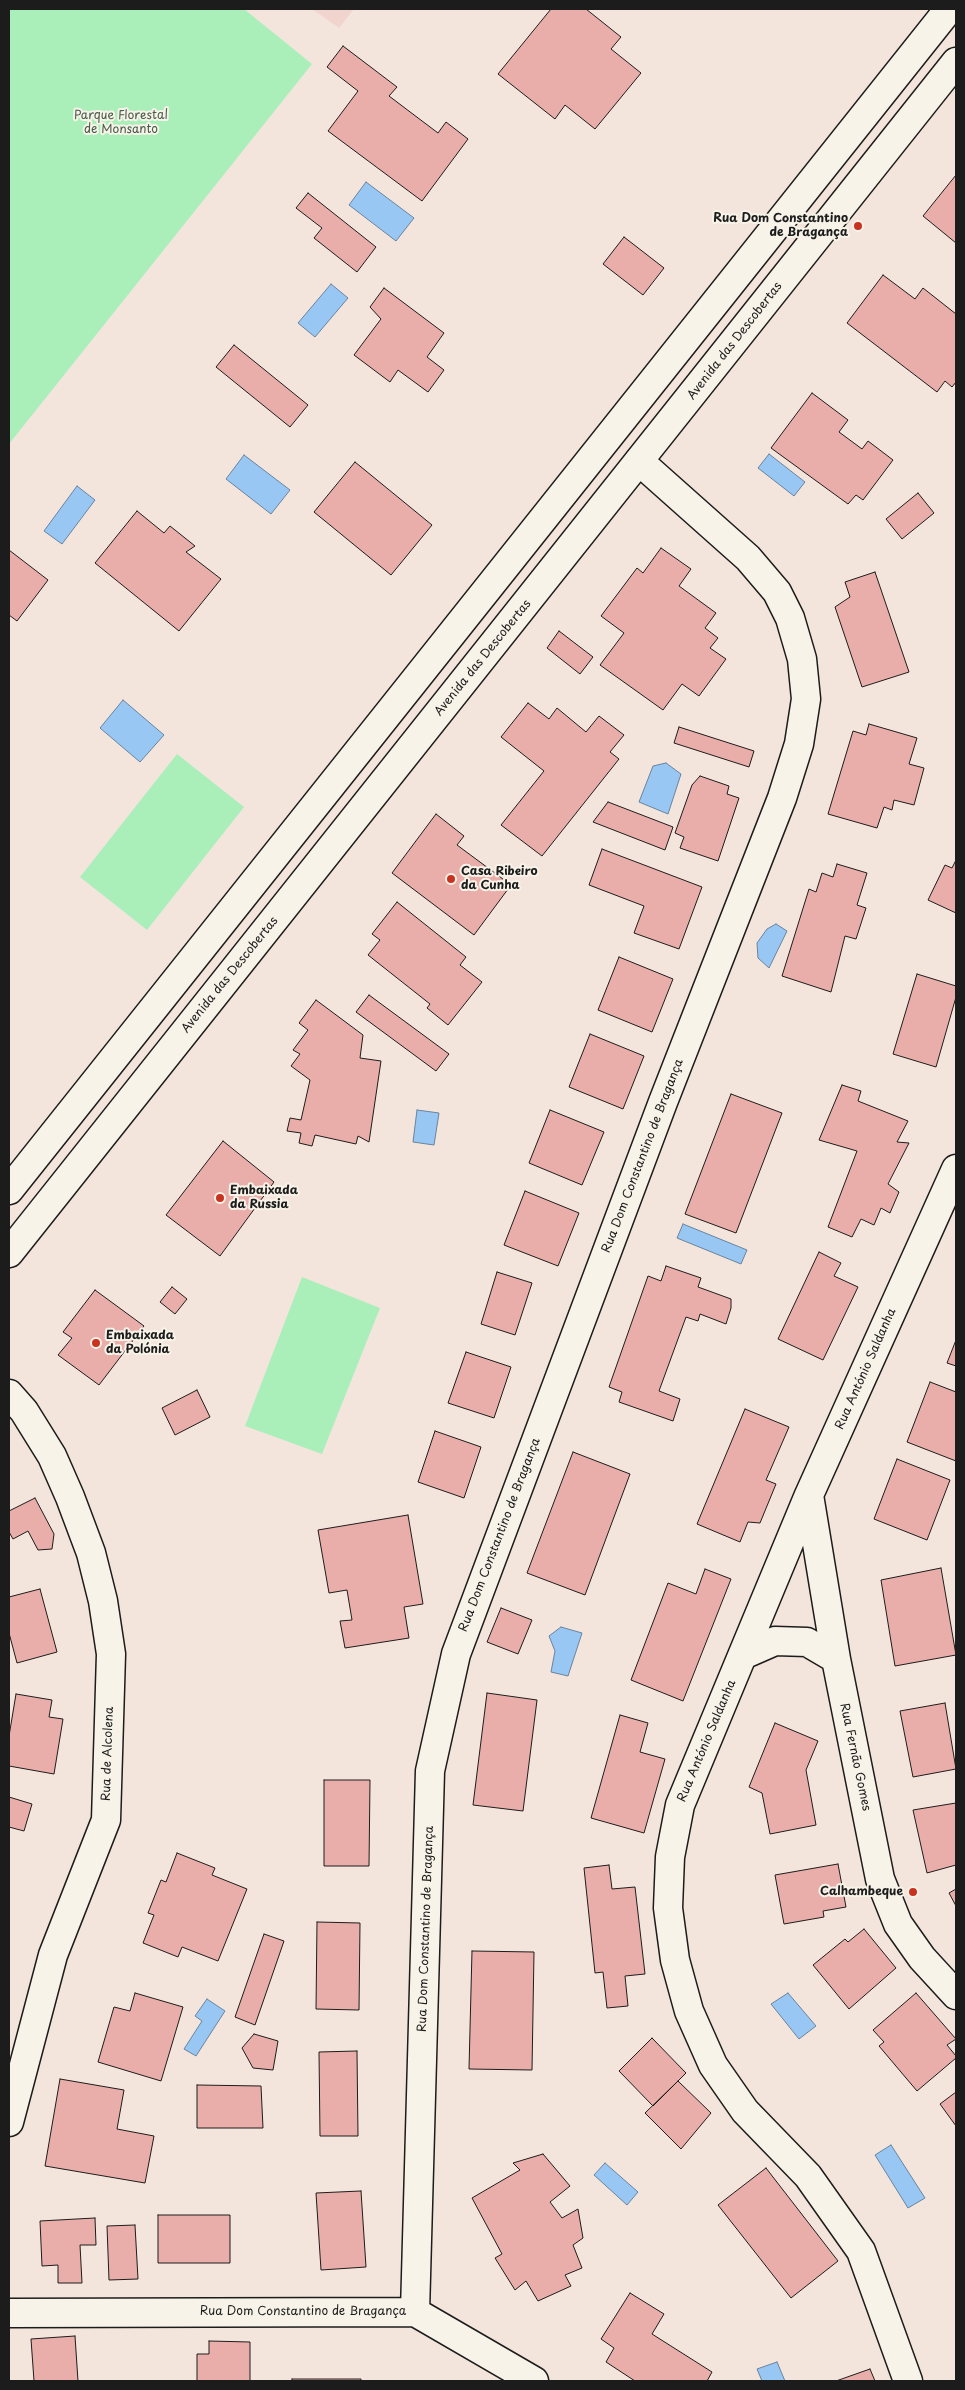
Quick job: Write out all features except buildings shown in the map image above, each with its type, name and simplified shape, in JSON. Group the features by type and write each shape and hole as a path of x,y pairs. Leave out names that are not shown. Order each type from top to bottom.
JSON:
{"street":[{"path":"9,1190 949,9"},
{"name":"Avenida das Descobertas","path":"9,1253 956,62"},
{"name":"Rua Dom Constantino de Bragança","path":"9,2313 415,2312 430,1771 456,1654 663,1102 782,798 799,744 806,699 802,659 790,618 777,592 748,558 639,461"},
{"name":"Rua António Saldanha","path":"908,2381 861,2251 808,2176 745,2111 713,2065 689,2010 675,1960 668,1908 670,1857 680,1805 809,1495 956,1169"},
{"name":"Rua de Alcolena","path":"9,1394 24,1411 52,1456 70,1497 91,1553 103,1602 111,1654 106,1820 53,1955 9,2122"},
{"name":"Rua Fernão Gomes","path":"809,1495 836,1659 880,1879 898,1924 922,1958 956,1995"},
{"path":"743,1655 775,1641 807,1642 836,1659"},
{"path":"415,2312 534,2381"}],"shaded area":[{"path":"312,9 354,9 339,28"}],"green space":[{"name":"Parque Florestal de Monsanto","path":"9,9 244,9 312,64 9,444"},
{"path":"177,754 244,807 147,930 80,877"},
{"path":"302,1277 380,1308 322,1454 245,1426"}],"water":[{"path":"366,182 414,218 396,241 349,205"},
{"path":"331,284 348,298 315,337 298,323"},
{"path":"769,454 805,482 794,496 758,468"},
{"path":"244,455 290,490 271,514 226,479"},
{"path":"77,486 95,500 62,544 44,531"},
{"path":"123,700 164,735 140,762 100,728"},
{"path":"666,763 681,774 668,814 639,802 653,766"},
{"path":"776,924 787,931 769,968 758,958 757,943 767,929"},
{"path":"417,1110 439,1113 434,1145 413,1142"},
{"path":"683,1224 747,1250 741,1264 677,1238"},
{"path":"561,1627 582,1633 568,1676 551,1672 555,1651 549,1636"},
{"path":"788,1993 816,2026 799,2039 771,2004"},
{"path":"207,1999 225,2011 196,2056 184,2049 202,2021 195,2016"},
{"path":"891,2145 925,2198 908,2208 875,2155"},
{"path":"605,2163 638,2192 627,2205 594,2175"},
{"path":"777,2362 785,2381 762,2381 757,2369"}],"place":[{"name":"Rua Dom Constantino de Bragança","path":"858,226"},
{"name":"Casa Ribeiro da Cunha","path":"451,879"},
{"name":"Embaixada da Russia","path":"220,1198"},
{"name":"Embaixada da Polónia","path":"96,1343"},
{"name":"Calhambeque","path":"913,1892"}]}
